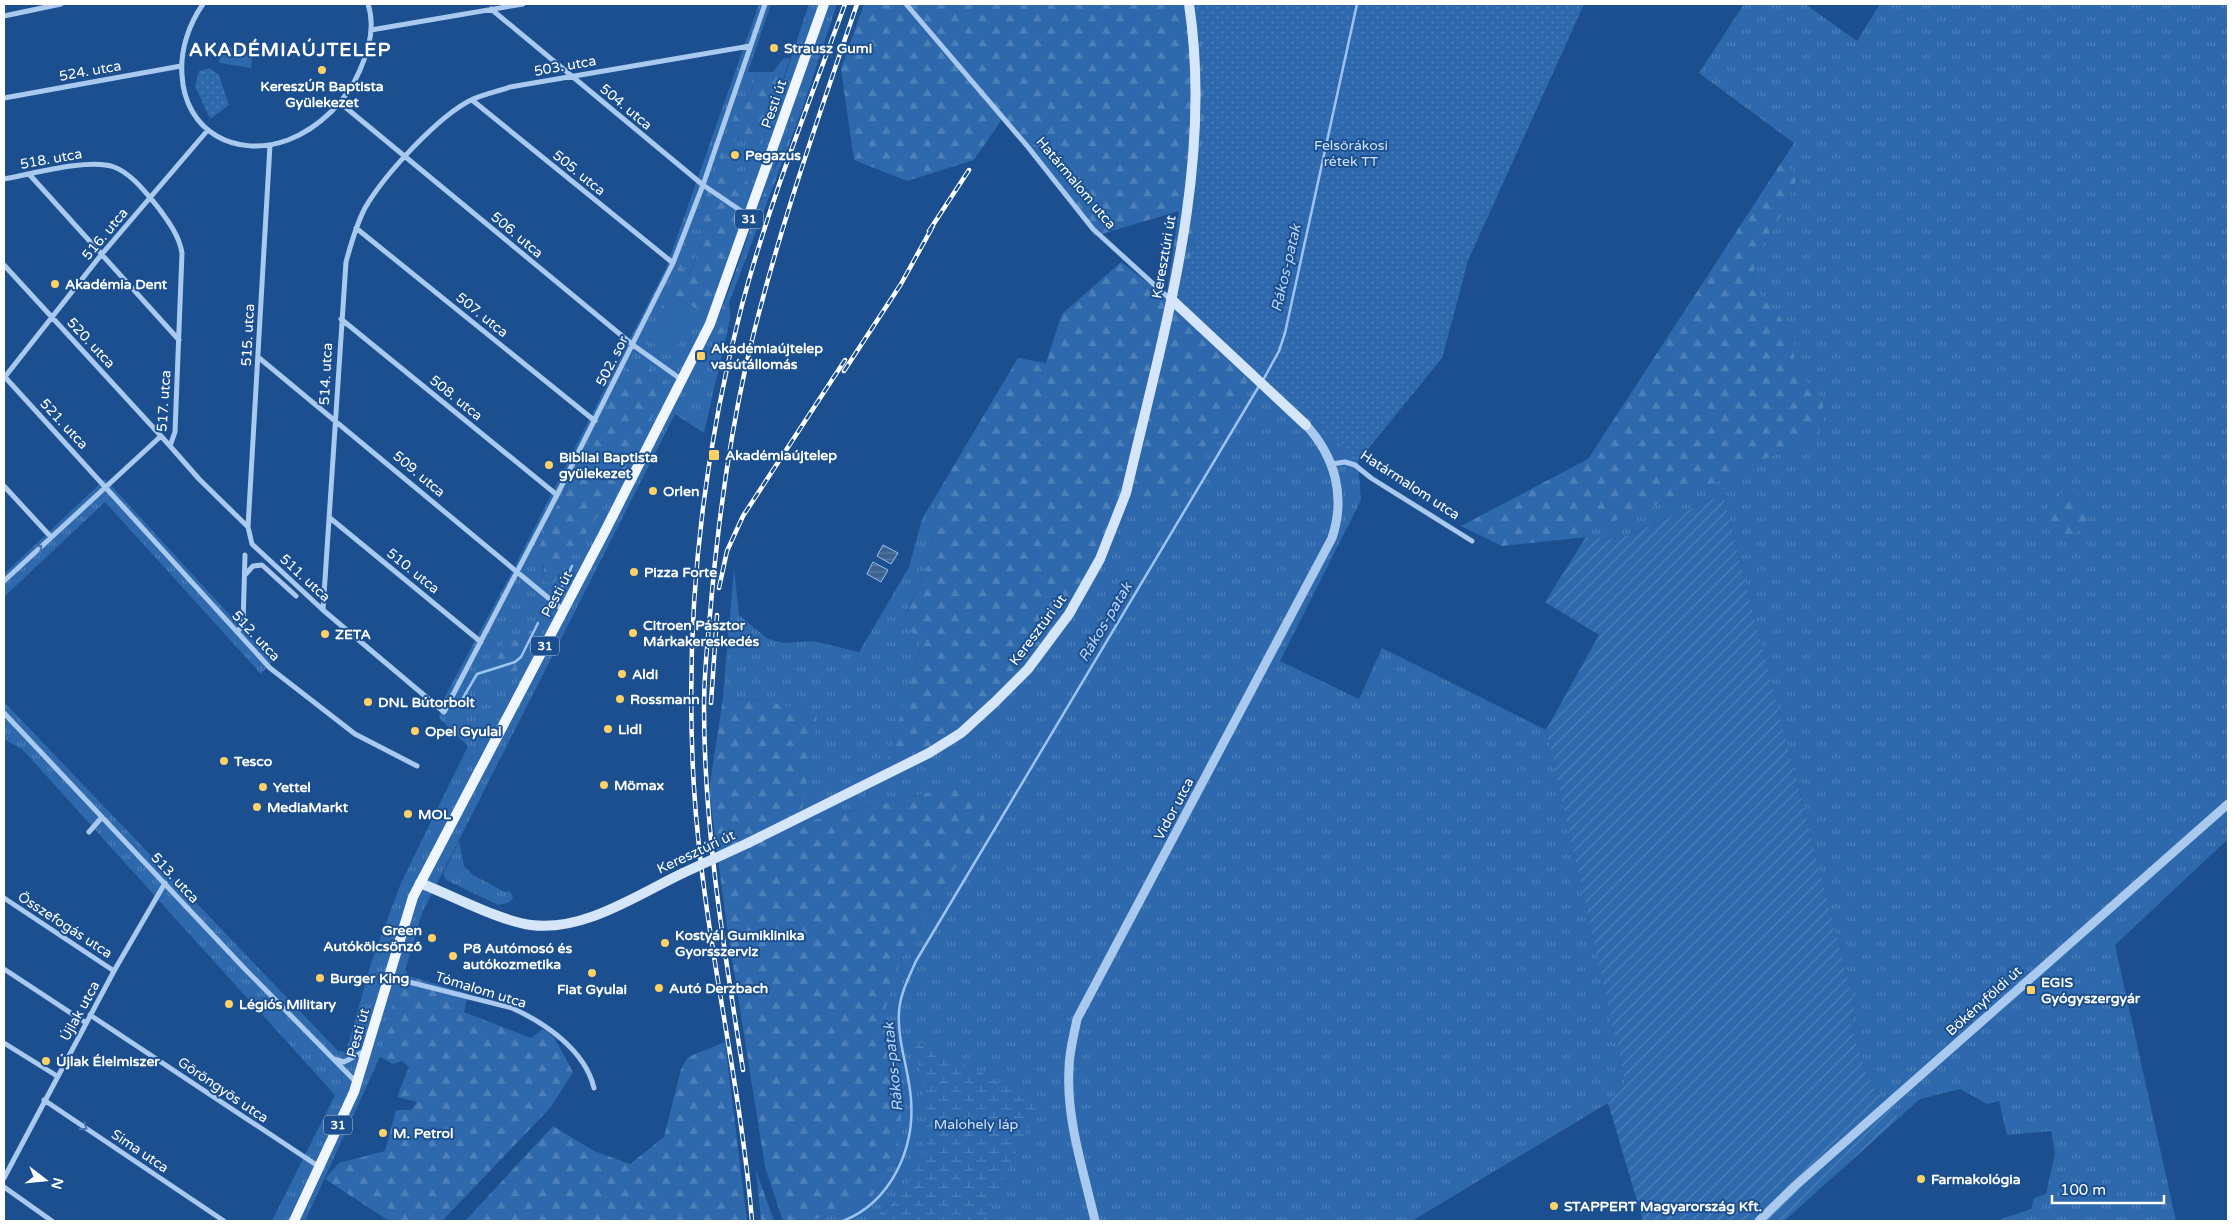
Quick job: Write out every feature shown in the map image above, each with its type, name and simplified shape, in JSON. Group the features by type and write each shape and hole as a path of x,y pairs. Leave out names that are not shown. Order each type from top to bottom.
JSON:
{"main road":[{"name":"Pesti út","path":"294,1221 358,1083 406,916 420,883 564,610 710,324 750,217 824,4"},
{"name":"Keresztúri út","path":"420,883 510,920 530,925 553,926 600,913 748,843 929,753 961,733 1028,669 1050,641 1087,585 1115,523 1126,493 1171,299 1186,213 1195,141 1195,54 1188,4"},
{"name":"Határmalom utca","path":"1171,299 1306,425"},
{"path":"1164,326 1171,314 1176,311 1184,312"}],"street":[{"path":"4,16 61,4"},
{"path":"203,4 187,35 181,66 182,88 187,103 194,116 207,131 235,144 256,146 270,145 301,134 317,123 340,102 358,75 371,30 368,4"},
{"path":"371,30 523,4"},
{"name":"502. sor","path":"444,712 518,572 673,263 703,185 765,4"},
{"name":"Határmalom utca","path":"906,4 1028,147 1093,228 1171,299"},
{"name":"504. utca","path":"491,10 703,185 750,217"},
{"name":"503. utca","path":"404,157 439,121 472,100 510,87 750,46"},
{"name":"524. utca","path":"4,98 181,66"},
{"name":"505. utca","path":"472,100 673,263"},
{"name":"506. utca","path":"340,102 633,345 682,381"},
{"name":"516. utca","path":"4,377 101,254 207,131"},
{"name":"515. utca","path":"248,527 270,145"},
{"name":"514. utca","path":"323,610 346,262 356,228 366,206 404,157"},
{"name":"518. utca","path":"4,179 97,163 116,167 150,198"},
{"path":"29,174 179,340"},
{"name":"517. utca","path":"4,581 161,436 170,446 175,432 181,246 176,233 150,198"},
{"name":"507. utca","path":"356,228 595,421"},
{"name":"520. utca","path":"4,265 161,436"},
{"name":"508. utca","path":"341,319 557,495"},
{"name":"509. utca","path":"258,356 564,610"},
{"name":"521. utca","path":"4,377 106,487"},
{"name":"Vidor utca","path":"1095,1221 1076,1141 1071,1105 1068,1070 1077,1019 1328,548 1335,529 1338,509 1337,482 1331,464 1320,442 1306,425"},
{"name":"511. utca","path":"170,446 199,479 248,527 252,544 323,610 444,712"},
{"name":"Határmalom utca","path":"1331,464 1345,462 1355,465 1371,478 1472,541"},
{"path":"4,486 51,537"},
{"name":"512. utca","path":"106,487 270,668 355,734 417,766"},
{"name":"510. utca","path":"330,518 481,642"},
{"path":"237,632 243,625 245,555"},
{"name":"511. utca","path":"245,575 253,566 262,565 296,596"},
{"name":"513. utca","path":"4,713 332,1058 358,1083"},
{"name":"Bökényföldi út","path":"1759,1221 1795,1186 2228,804"},
{"path":"89,832 102,817"},
{"name":"Újlak utca","path":"4,1178 114,971 165,883"},
{"name":"Összefogás utca","path":"4,898 114,971"},
{"path":"4,969 86,1023"},
{"name":"Tómalom utca","path":"389,977 512,1008 528,1016 572,1050 589,1073 594,1088"},
{"name":"Göröngyös utca","path":"90,1015 318,1166"},
{"path":"4,1043 57,1076"},
{"path":"332,1058 344,1062 368,1050"},
{"name":"Sima utca","path":"44,1100 224,1221"},
{"path":"4,1187 52,1221"}],"green space":[{"path":"759,4 771,4 748,72 757,72 750,95 736,111 700,216 704,237 688,276 680,265 671,295 649,341 672,353 695,308 706,308 720,171 731,139 762,144 809,4 837,4 802,110 796,108 787,144 776,163 748,232 710,336 725,330 731,315 704,433 675,414 422,913 380,1057 305,1221 272,1221 335,1095 23,750 4,739 4,702 338,1051 346,1052 372,960 401,883 468,746 439,718 442,702 516,564 666,268","holes":["634,356 612,494 542,581 546,528","532,630 499,674 504,642 522,639"]},
{"path":"864,4 1584,4 1468,260 1442,358 1358,461 1254,370 1181,499 1123,501 1084,581 1027,667 950,736 885,769 922,642 902,623 929,562 937,494 1018,358 1046,363 1062,314 1121,262 1166,297 1179,211 1095,236 1002,119 974,160 907,181 854,160 841,69"},
{"name":"Felsőrákosi rétek TT","path":"1196,4 1584,4 1468,260 1442,358 1358,461 1186,306 1183,297 1184,279 1199,227 1197,200 1204,118 1202,47"},
{"path":"1744,4 1805,4 1857,41 1880,4 2228,4 2228,839 2115,945 2176,1221 1996,1221 2031,1209 2034,1198 2046,1194 2055,1153 2051,1131 2007,1135 1999,1101 1987,1104 1960,1089 1920,1099 1899,1118 1869,1082 1851,1025 1855,1007 1723,495 1619,539 1586,537 1596,522 1612,522 1721,480 1819,434 1823,419 1823,400 1806,381 1795,363 1793,339 1780,316 1757,292 1752,279 1761,246 1782,214 1798,178 1783,160 1794,143 1699,73"},
{"path":"222,46 253,51 251,68 219,63"},
{"path":"790,58 762,144 731,140 720,171 748,182 729,251 705,308 695,308 671,295 680,264 689,275 704,237 699,217 736,111 750,95 757,72 773,72 783,59"},
{"path":"210,68 219,75 229,105 210,119 195,86 199,71"},
{"path":"795,108 802,110 729,303 728,324 723,333 713,338 710,336 755,215 787,144 785,137"},
{"path":"1783,160 1798,177 1782,214 1761,246 1752,279 1757,292 1780,316 1793,339 1795,363 1806,381 1823,400 1823,419 1819,434 1721,480 1612,522 1596,522 1586,537 1502,546 1461,526 1588,459"},
{"path":"671,295 695,308 673,354 649,341"},
{"path":"634,355 669,385 612,494 553,584 542,581 544,566 537,555 546,528"},
{"path":"1254,369 1358,461 1361,500 1280,661 1359,699 1382,648 1546,730 1625,1082 1608,1103 1412,1221 897,1221 898,1198 870,1221 810,1221 838,1212 872,1197 903,1098 884,1010 903,955 987,815 952,787 800,823 772,702 723,698 734,568 739,615 768,639 784,643 813,641 859,652 909,567 922,519 937,494 929,562 902,622 922,641 886,769 950,736 1027,667 1084,581 1123,501"},
{"path":"105,479 272,661 261,674 105,502 4,597 4,574"},
{"path":"2064,492 2072,492 2083,498 2089,513 2083,528 2072,534 2064,534 2053,528 2047,517 2047,509 2053,498"},
{"path":"1723,495 1855,1007 1851,1025 1869,1082 1899,1118 1784,1221 1643,1221 1608,1103 1625,1082 1546,730 1599,635 1545,602 1586,537 1619,539"},
{"path":"532,629 538,633 516,672 499,674 492,664 504,641 522,639"},
{"path":"723,698 772,702 817,715 800,823 952,787 987,815 903,955 885,1010 903,1098 898,1148 872,1197 838,1212 810,1221 783,1221 765,1167 727,927 709,790"},
{"path":"459,841 464,866 473,875 505,892 510,891 513,898 508,903 498,905 446,880 443,874"},
{"path":"405,970 409,976 468,994 464,1012 531,1038 543,1029 554,1037 573,1072 551,1107 442,1221 389,1221 325,1179 339,1163 385,1151 396,1110 411,1110 417,1102 397,1097 409,1067 402,1061 393,1064 380,1057"},
{"name":"Malohely láp","path":"914,1039 1040,1102 983,1221 870,1221 899,1196 912,1178 925,1140 925,1101"},
{"path":"725,1042 747,1221 465,1221 553,1126 594,1151 630,1164 664,1137 681,1069 688,1057"},
{"path":"756,1170 774,1221 761,1221"}],"shaded area":[{"path":"883,545 898,553 891,564 877,556"},
{"path":"873,562 888,570 881,582 867,574"}],"waterway":[{"name":"Rákos-patak","path":"1262,382 1279,351 1285,333 1357,4"},
{"name":"Rákos-patak","path":"843,1221 860,1212 887,1187 904,1155 909,1136 911,1099 901,1045 899,1012 903,992 916,961 1259,386"},
{"path":"560,591 572,566"},
{"path":"460,703 477,674 515,662 521,657 538,623"}],"railway":[{"path":"752,1221 739,1113 713,951 699,843 694,788 692,727 694,605 706,484 728,364 742,305 777,191 845,4"},
{"path":"743,1070 716,889 707,798 704,692 715,564 721,508 734,425 756,324 796,186 857,4"},
{"path":"929,231 969,170"},
{"path":"844,371 901,284 933,226"},
{"path":"719,588 727,551 743,516 845,360"},
{"path":"711,703 717,615"}],"place":[{"name":"Strausz Gumi","path":"774,48"},
{"name":"KereszÚR Baptista Gyülekezet","path":"322,70"},
{"name":"Pegazus","path":"735,155"},
{"name":"Akadémia Dent","path":"55,284"},
{"name":"Akadémiaújtelep vasútállomás","path":"701,356"},
{"name":"Akadémiaújtelep","path":"714,455"},
{"name":"Bibliai Baptista gyülekezet","path":"549,465"},
{"name":"Orlen","path":"653,491"},
{"name":"Pizza Forte","path":"634,572"},
{"name":"Citroen Pásztor Márkakereskedés","path":"633,633"},
{"name":"ZETA","path":"325,634"},
{"name":"Aldi","path":"622,674"},
{"name":"Rossmann","path":"620,699"},
{"name":"DNL Bútorbolt","path":"368,702"},
{"name":"Lidl","path":"608,729"},
{"name":"Opel Gyulai","path":"415,731"},
{"name":"Tesco","path":"224,761"},
{"name":"Mömax","path":"604,785"},
{"name":"Yettel","path":"263,787"},
{"name":"MediaMarkt","path":"257,807"},
{"name":"MOL","path":"408,814"},
{"name":"Green Autókölcsönző","path":"432,938"},
{"name":"Kostyál Gumiklinika Gyorsszerviz","path":"665,943"},
{"name":"P8 Autómosó és autókozmetika","path":"453,956"},
{"name":"Fiat Gyulai","path":"592,973"},
{"name":"Burger King","path":"320,978"},
{"name":"Autó Derzbach","path":"659,988"},
{"name":"EGIS Gyógyszergyár","path":"2031,990"},
{"name":"Légiós Military","path":"229,1004"},
{"name":"Újlak Élelmiszer","path":"46,1061"},
{"name":"M. Petrol","path":"383,1133"},
{"name":"Farmakológia","path":"1921,1179"},
{"name":"STAPPERT Magyarország Kft.","path":"1554,1206"}],"district":[{"name":"AKADÉMIAÚJTELEP","path":"290,50"}]}
